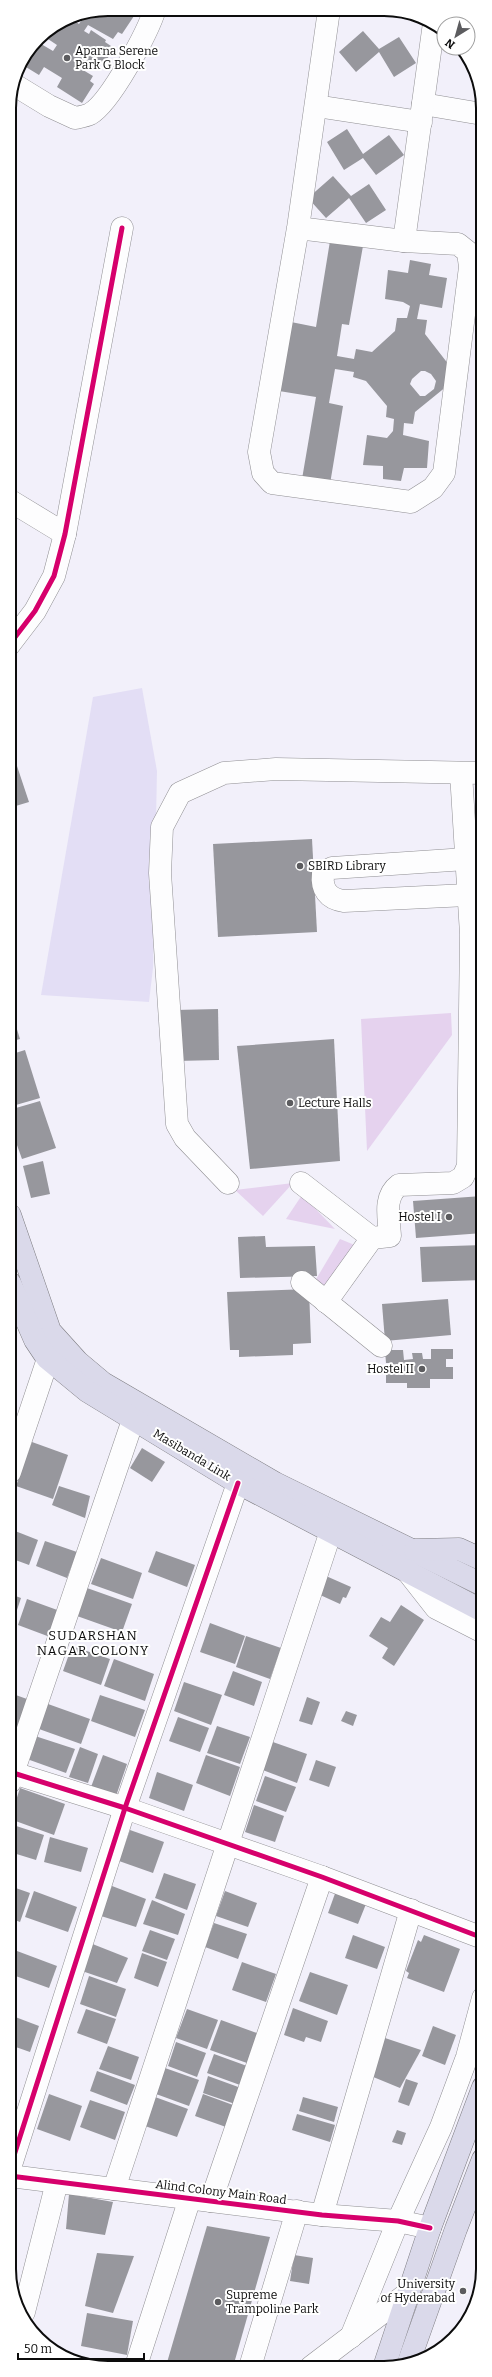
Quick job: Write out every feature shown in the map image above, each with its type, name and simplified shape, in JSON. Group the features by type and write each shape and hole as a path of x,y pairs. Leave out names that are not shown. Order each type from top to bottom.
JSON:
{"main road":[{"path":"16,1256 45,1321 55,1338 78,1362 103,1383 410,1561 476,1583"},
{"name":"Masibanda Link","path":"16,1297 35,1340 47,1358 87,1391 238,1483 331,1531 410,1561 476,1606"},
{"path":"410,1561 458,1549 476,1557"},
{"path":"386,2361 430,2228 476,2106"},
{"path":"410,2357 456,2228 476,2177"}],"street":[{"path":"18,87 49,106 75,118 91,114 124,72 150,24 153,16"},
{"path":"298,228 404,241 458,244 468,252 470,267 444,473 433,488 411,502 272,483 263,473 259,452 298,228 328,16"},
{"path":"404,241 433,30"},
{"path":"316,106 422,113 476,114"},
{"path":"16,636 35,611 54,576 65,534 122,228"},
{"path":"16,504 65,534"},
{"path":"228,1183 185,1138 177,1124 160,873 162,827 180,793 224,774 276,769 472,773 466,859 467,895 471,934 468,1166 463,1177 453,1183 399,1185 388,1197 390,1236 372,1238 301,1183"},
{"path":"466,859 332,868 323,873 322,881 325,891 333,900 467,895"},
{"path":"411,898 412,863"},
{"path":"378,865 381,899"},
{"path":"326,1302 372,1238"},
{"path":"302,1282 381,1346"},
{"path":"16,1454 55,1338"},
{"path":"16,1761 133,1420"},
{"path":"16,2149 125,1808 238,1483"},
{"path":"114,2189 331,1531"},
{"path":"410,1561 436,1608 476,1628"},
{"path":"16,1777 125,1808 322,1877 476,1935"},
{"path":"138,2361 201,2200 322,1877"},
{"path":"322,2214 411,1910"},
{"path":"350,2336 398,2221 441,2127 467,2057 476,2024"},
{"name":"Alind Colony Main Road","path":"16,2177 201,2200 398,2221 430,2228"},
{"path":"25,2308 57,2182"},
{"path":"252,2361 297,2211"},
{"path":"319,2361 408,2293"}],"shaded area":[{"path":"142,688 157,771 153,968 149,1002 41,995 93,697"},
{"path":"451,1013 452,1035 367,1151 361,1019"},
{"path":"293,1183 263,1216 235,1190"},
{"path":"302,1195 335,1229 286,1219"},
{"path":"340,1239 362,1248 326,1290 315,1281"}],"building":[{"name":"Aparna Serene Park G Block","path":"102,16 134,16 122,34 118,32 113,39 88,25 84,31 89,34 91,30 106,40 105,42 111,46 108,51 111,53 104,64 101,62 97,69 92,66 90,69 83,64 82,66 85,68 83,70 93,76 90,81 94,84 82,103 57,87 62,78 44,67 39,75 26,67 42,44 53,51 57,45 48,39 52,35 62,28 76,22 79,24 84,19"},
{"path":"363,31 379,49 399,37 416,63 394,77 379,52 356,72 339,52"},
{"path":"347,129 363,154 389,135 404,155 376,175 363,158 344,170 327,142"},
{"path":"333,176 351,196 369,184 386,210 366,223 349,198 326,218 308,198"},
{"path":"330,241 363,246 349,325 342,324 337,356 354,359 356,349 372,352 395,331 397,318 407,318 410,306 403,302 385,299 388,270 408,273 410,260 431,264 429,275 447,278 442,308 420,304 417,319 427,320 425,334 449,365 447,386 415,412 413,424 404,423 403,435 429,441 427,468 404,468 401,481 383,479 383,466 363,465 367,435 387,438 393,431 394,419 386,417 387,406 366,381 353,377 354,372 335,369 329,403 343,406 330,484 302,479 316,397 279,391 291,322 316,327","holes":["421,371 431,374 436,381 434,389 425,396 420,396 410,384 412,379"]},
{"path":"16,763 29,802 16,806"},
{"path":"312,839 317,932 218,937 213,844"},
{"path":"218,1009 219,1060 176,1061 175,1010"},
{"path":"16,1026 20,1039 16,1040"},
{"name":"Lecture Halls","path":"334,1039 340,1161 250,1169 237,1046"},
{"path":"25,1050 40,1098 16,1105 16,1053"},
{"path":"40,1101 56,1148 22,1159 16,1142 16,1108"},
{"path":"43,1161 50,1194 31,1198 23,1166"},
{"name":"Hostel I","path":"476,1196 476,1234 416,1238 413,1201"},
{"path":"265,1236 266,1247 315,1246 317,1276 240,1278 238,1237"},
{"path":"476,1245 476,1280 422,1282 420,1247"},
{"path":"309,1289 311,1343 293,1344 293,1355 239,1357 239,1350 230,1350 227,1292"},
{"path":"448,1299 451,1335 385,1341 382,1304"},
{"name":"Hostel II","path":"431,1349 453,1349 453,1359 446,1359 446,1367 453,1367 453,1379 430,1379 430,1388 407,1388 407,1383 386,1383 386,1371 391,1371 390,1363 386,1363 385,1350 403,1350 404,1360 413,1359 412,1353 422,1353 423,1359 431,1359"},
{"path":"32,1442 68,1455 53,1499 16,1486"},
{"path":"142,1448 165,1462 152,1482 130,1468"},
{"path":"59,1486 90,1496 85,1518 52,1505"},
{"path":"16,1531 38,1540 29,1565 16,1560"},
{"path":"45,1541 77,1552 67,1578 36,1566"},
{"path":"156,1551 195,1565 187,1587 148,1572"},
{"path":"101,1558 142,1573 133,1599 91,1584"},
{"path":"326,1576 351,1587 346,1598 343,1597 340,1604 318,1594"},
{"path":"87,1588 132,1604 122,1632 77,1616"},
{"path":"16,1596 21,1598 16,1613"},
{"path":"27,1599 60,1611 50,1637 18,1625"},
{"path":"401,1605 424,1620 394,1666 382,1658 388,1648 369,1636 381,1617 390,1622"},
{"path":"210,1623 245,1636 235,1664 200,1652"},
{"path":"246,1636 281,1648 270,1679 236,1667"},
{"path":"72,1646 110,1659 101,1685 63,1671"},
{"path":"114,1659 154,1674 145,1701 104,1686"},
{"path":"233,1671 262,1682 254,1706 224,1695"},
{"path":"184,1682 222,1695 211,1725 174,1711"},
{"path":"16,1695 27,1699 16,1728"},
{"path":"100,1695 145,1710 135,1737 91,1721"},
{"path":"307,1697 320,1702 312,1725 299,1721"},
{"path":"48,1704 90,1719 81,1744 39,1729"},
{"path":"346,1711 357,1715 353,1726 341,1721"},
{"path":"178,1717 209,1728 200,1752 169,1741"},
{"path":"217,1726 250,1737 240,1764 207,1753"},
{"path":"35,1736 75,1749 66,1773 27,1759"},
{"path":"270,1741 307,1754 297,1783 260,1769"},
{"path":"80,1747 98,1754 88,1783 69,1777"},
{"path":"103,1755 127,1764 116,1796 91,1787"},
{"path":"206,1755 240,1767 230,1796 196,1783"},
{"path":"316,1760 336,1767 329,1787 309,1780"},
{"path":"157,1772 193,1785 184,1811 149,1798"},
{"path":"265,1776 296,1787 286,1812 256,1801"},
{"path":"20,1788 65,1804 54,1835 16,1821 16,1800"},
{"path":"254,1805 284,1816 275,1842 245,1832"},
{"path":"16,1826 44,1835 36,1860 16,1854"},
{"path":"130,1830 164,1842 153,1873 119,1861"},
{"path":"50,1837 88,1848 81,1872 44,1862"},
{"path":"164,1873 196,1884 187,1910 155,1898"},
{"path":"112,1886 146,1899 136,1927 101,1916"},
{"path":"16,1888 30,1893 20,1922 16,1920"},
{"path":"337,1888 368,1899 358,1924 328,1913"},
{"path":"34,1891 77,1907 68,1932 25,1917"},
{"path":"225,1891 257,1903 248,1927 216,1916"},
{"path":"152,1900 185,1914 178,1935 143,1924"},
{"path":"214,1923 247,1934 238,1959 205,1947"},
{"path":"150,1930 175,1939 167,1960 142,1951"},
{"path":"353,1935 385,1947 377,1969 345,1958"},
{"path":"424,1935 460,1949 444,1992 407,1978 409,1973 406,1971 418,1940 421,1942"},
{"path":"90,1943 128,1958 117,1983 82,1971"},
{"path":"17,1951 57,1966 49,1988 16,1976"},
{"path":"142,1953 167,1962 158,1987 134,1978"},
{"path":"242,1962 276,1974 266,2002 232,1990"},
{"path":"310,1972 348,1985 337,2015 299,2001"},
{"path":"89,1976 126,1989 116,2017 80,2004"},
{"path":"293,2008 328,2021 321,2042 306,2037 304,2042 284,2035"},
{"path":"86,2009 116,2019 107,2044 77,2033"},
{"path":"187,2009 218,2020 207,2049 176,2038"},
{"path":"16,2017 39,2026 30,2052 16,2047"},
{"path":"221,2020 257,2033 247,2063 210,2050"},
{"path":"433,2026 456,2035 445,2065 422,2056"},
{"path":"379,2036 421,2050 400,2088 366,2074"},
{"path":"176,2042 206,2053 197,2077 168,2066"},
{"path":"108,2046 139,2057 131,2080 99,2069"},
{"path":"214,2054 247,2066 240,2085 207,2073"},
{"path":"165,2068 199,2080 189,2106 156,2094"},
{"path":"97,2071 135,2085 127,2105 90,2091"},
{"path":"208,2076 241,2088 235,2104 203,2093"},
{"path":"406,2079 418,2083 409,2106 398,2102"},
{"path":"49,2094 82,2106 70,2141 37,2129"},
{"path":"203,2094 233,2105 226,2127 195,2116"},
{"path":"155,2097 188,2109 177,2137 145,2126"},
{"path":"303,2097 338,2107 334,2122 299,2111"},
{"path":"90,2100 125,2112 115,2140 80,2127"},
{"path":"297,2114 335,2125 330,2142 292,2130"},
{"path":"397,2130 406,2133 402,2145 392,2142"},
{"path":"69,2194 113,2202 105,2235 66,2229"},
{"name":"Supreme Trampoline Park","path":"207,2226 270,2237 235,2361 167,2361"},
{"path":"97,2253 134,2256 113,2313 85,2306"},
{"path":"294,2255 313,2258 309,2284 290,2281"},
{"path":"87,2313 133,2321 127,2355 81,2346"}],"cycle path":[{"path":"16,636 35,611 54,576 65,534 122,228"},
{"path":"16,2149 125,1808 238,1483"},
{"path":"16,1774 125,1808 322,1877 476,1935"},
{"path":"16,2177 322,2215 398,2221 430,2228"}],"place":[{"name":"Aparna Serene Park G Block","path":"67,58"},
{"name":"SBIRD Library","path":"300,866"},
{"name":"Lecture Halls","path":"290,1103"},
{"name":"Hostel I","path":"449,1217"},
{"name":"Hostel II","path":"422,1369"},
{"name":"University of Hyderabad","path":"463,2291"},
{"name":"Supreme Trampoline Park","path":"218,2302"}],"district":[{"name":"SUDARSHAN NAGAR COLONY","path":"93,1642"}]}
